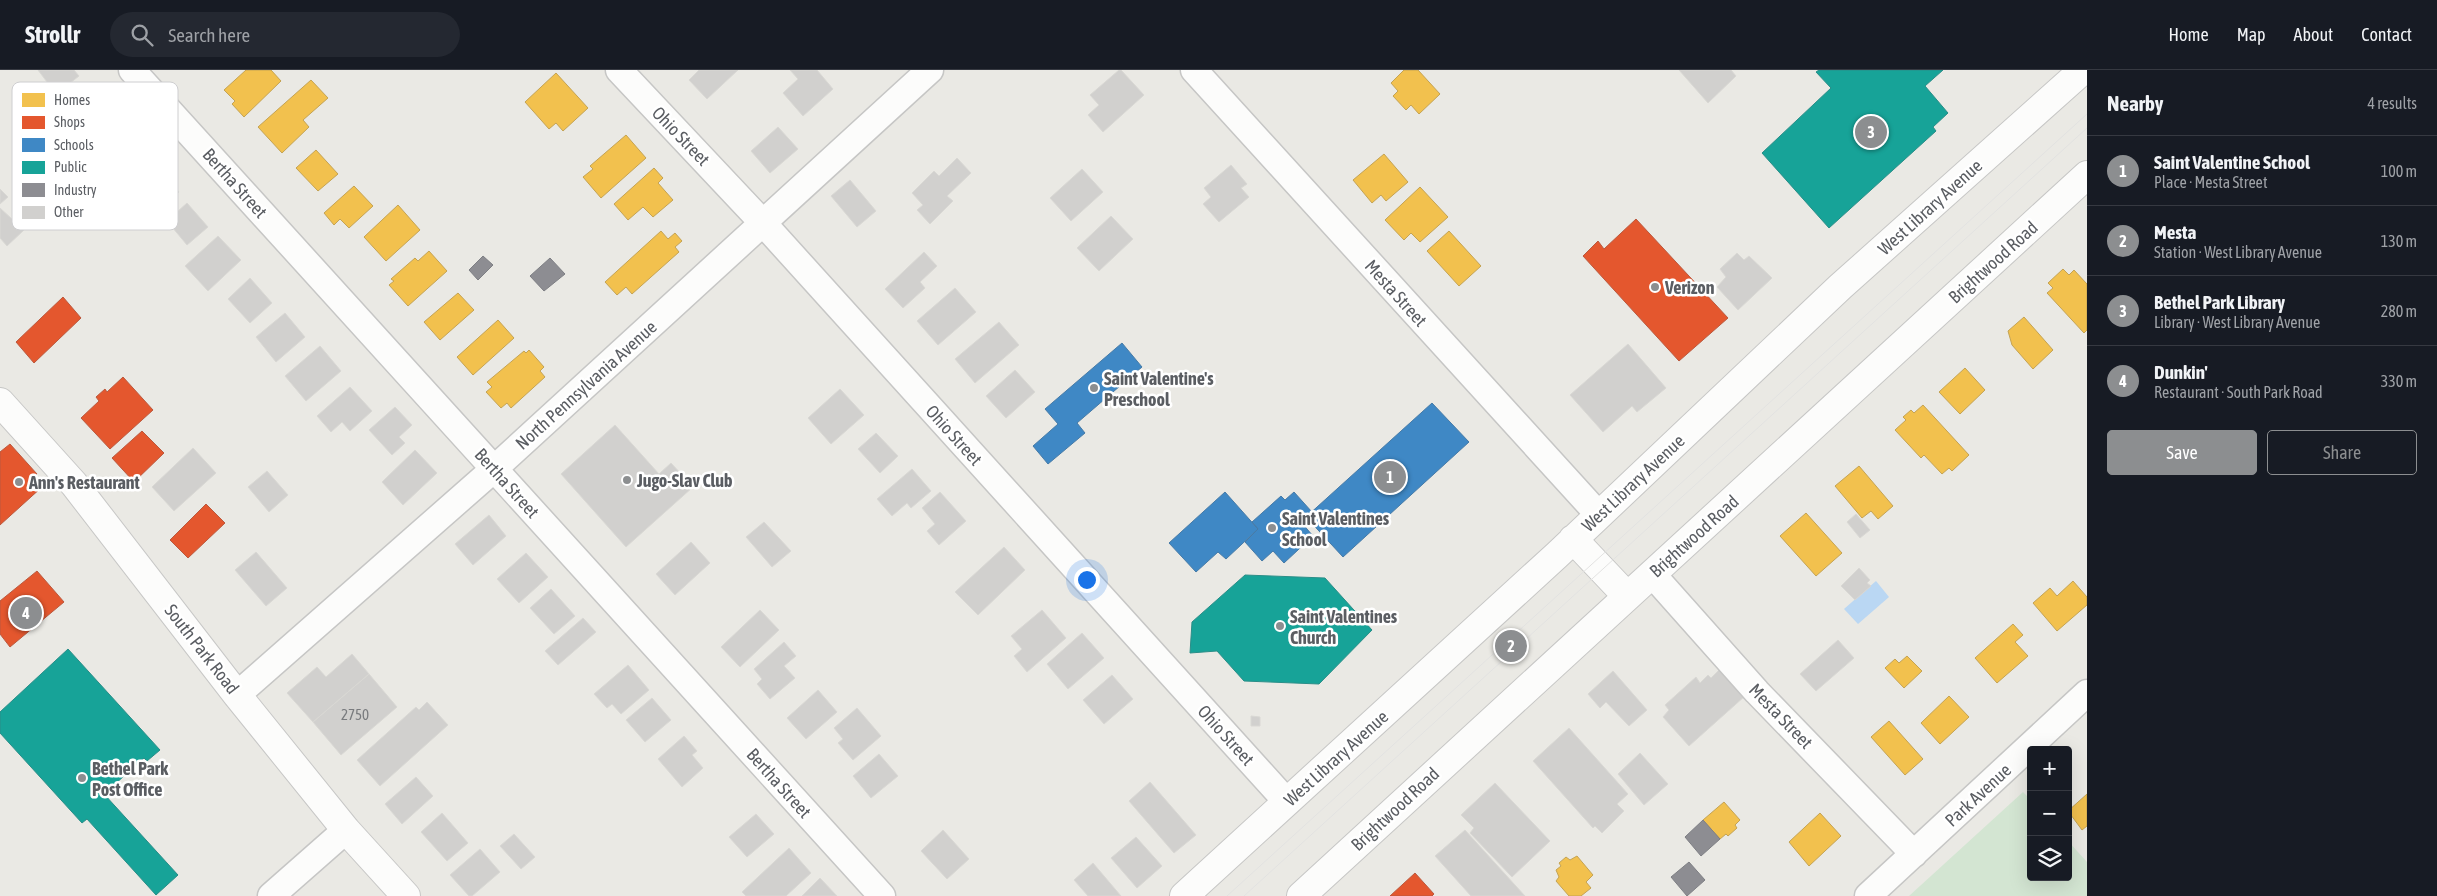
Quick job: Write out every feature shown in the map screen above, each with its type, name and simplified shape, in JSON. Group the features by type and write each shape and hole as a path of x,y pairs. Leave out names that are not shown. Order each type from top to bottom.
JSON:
{"street":[{"name":"Bertha Street","path":"132,70 143,82"},
{"name":"Ohio Street","path":"619,70 763,223 1287,802"},
{"name":"North Pennsylvania Avenue","path":"237,695 494,469 930,70"},
{"name":"Mesta Street","path":"1194,70 1599,515"},
{"name":"West Library Avenue","path":"1184,896 1574,539 1840,287 2083,70"},
{"name":"Bertha Street","path":"178,121 882,896"},
{"name":"Brightwood Road","path":"1301,896 2087,176"},
{"name":"South Park Road","path":"0,402 74,484 237,695 346,830 406,896"},
{"path":"1574,539 1627,596"},
{"name":"Mesta Street","path":"1652,574 1757,692 1914,854"},
{"name":"Park Avenue","path":"1868,896 2087,693"},
{"path":"272,896 346,830"}],"green space":[{"path":"2023,792 2027,796 2027,881 2072,881 2072,845 2087,862 2087,896 1909,896"}],"water":[{"path":"1876,581 1889,597 1858,624 1844,609"}],"building: Homes":[{"path":"246,70 271,70 281,81 244,117 232,104 235,101 224,90"},
{"path":"1404,70 1418,70 1440,94 1419,114 1411,105 1406,110 1393,96 1398,91 1391,83"},
{"path":"556,73 588,108 563,131 556,123 549,129 525,102"},
{"path":"311,80 328,98 303,120 309,127 282,153 258,127"},
{"path":"626,135 646,158 601,198 583,177 593,169 590,166"},
{"path":"316,150 338,174 318,191 296,168"},
{"path":"1384,154 1408,182 1386,201 1381,195 1372,203 1353,180"},
{"path":"654,168 663,178 658,183 673,200 653,217 643,207 628,220 614,204"},
{"path":"354,186 373,206 349,228 340,219 334,225 324,213"},
{"path":"1420,187 1448,217 1420,242 1411,233 1404,240 1385,220"},
{"path":"398,205 420,230 386,261 364,237"},
{"path":"661,231 668,239 675,233 682,241 675,247 679,252 632,294 626,287 617,295 605,282"},
{"path":"1449,231 1481,266 1459,286 1427,251"},
{"path":"429,251 447,271 408,306 389,285 394,281 391,279 415,258 418,261"},
{"path":"2063,269 2069,275 2074,270 2087,284 2087,330 2084,333 2047,293 2053,288 2048,283"},
{"path":"458,293 474,310 440,340 424,322"},
{"path":"2024,317 2053,350 2033,369 2012,345 2008,331"},
{"path":"498,320 514,338 473,375 457,357"},
{"path":"529,350 544,367 540,371 545,377 511,408 507,403 501,408 486,392 492,387 487,382 524,351 526,353"},
{"path":"1965,368 1985,390 1960,414 1939,392"},
{"path":"1923,405 1969,455 1952,471 1949,468 1942,474 1924,455 1921,458 1895,430 1906,420 1903,417 1911,410 1914,413"},
{"path":"1859,466 1893,506 1878,519 1871,511 1862,518 1835,486"},
{"path":"1806,513 1842,553 1816,576 1780,536"},
{"path":"2073,581 2087,597 2087,605 2057,631 2033,603 2050,588 2057,596"},
{"path":"2013,624 2023,635 2015,642 2028,656 1997,683 1975,658"},
{"path":"1907,656 1922,671 1904,688 1885,668 1895,659 1899,663"},
{"path":"1949,696 1969,717 1940,744 1921,723"},
{"path":"1889,721 1923,759 1905,775 1871,737"},
{"path":"2087,794 2087,826 2082,830 2072,816 2072,807"},
{"path":"1724,802 1740,820 1735,825 1737,828 1728,836 1726,834 1720,839 1703,820"},
{"path":"1820,813 1841,836 1809,866 1789,842"},
{"path":"1577,856 1593,875 1586,882 1591,888 1581,896 1569,896 1556,881 1559,877 1556,870 1561,866 1559,863 1566,857 1570,860"}],"building: Shops":[{"name":"Verizon","path":"1636,219 1728,318 1679,361 1583,256 1598,241 1604,249"},
{"path":"63,297 81,318 34,363 16,342"},
{"path":"123,377 153,410 110,449 81,418 99,401 96,397 105,389 107,392"},
{"path":"142,431 164,453 134,482 112,458"},
{"name":"Ann's Restaurant","path":"10,444 37,474 33,477 42,487 0,525 0,452"},
{"path":"206,504 225,523 188,558 170,540"},
{"path":"37,571 64,602 10,647 0,634 0,601"},
{"path":"1415,873 1434,894 1432,896 1390,896"}],"building: Schools":[{"name":"Saint Valentine's Preschool","path":"1122,343 1142,367 1077,423 1085,433 1048,464 1033,446 1058,424 1045,409"},
{"path":"1432,403 1469,442 1343,557 1306,517"},
{"path":"1225,492 1258,529 1226,559 1218,552 1196,572 1169,543"},
{"path":"1294,492 1312,512 1301,522 1313,536 1284,563 1273,551 1262,561 1245,542 1258,529 1252,522 1281,496 1285,500"}],"building: Public":[{"path":"1819,70 1943,70 1925,86 1948,113 1933,127 1936,131 1829,228 1762,153 1831,88 1816,72"},
{"name":"Saint Valentines Church","path":"1245,575 1325,578 1372,630 1319,684 1244,681 1217,651 1190,653 1192,622"},
{"name":"Bethel Park Post Office","path":"68,649 160,750 147,761 144,758 104,794 178,875 156,895 87,819 82,823 0,733 0,712"}],"building: Industry":[{"path":"483,256 493,265 478,280 469,270"},
{"path":"550,258 565,274 544,291 530,276"},
{"path":"1703,820 1720,839 1701,856 1685,837"},
{"path":"1689,862 1705,880 1687,896 1671,877"}],"building: Other":[{"path":"38,70 74,70 79,76 71,82 47,82"},
{"path":"699,70 738,70 707,99 689,80"},
{"path":"790,70 817,70 833,89 803,116 783,93 798,79"},
{"path":"1119,70 1144,95 1103,132 1088,115 1099,105 1090,95"},
{"path":"1679,70 1731,70 1736,76 1708,103"},
{"path":"778,127 798,149 770,173 751,151"},
{"path":"957,158 971,173 947,196 953,201 930,224 917,210 923,205 912,193 934,171 939,176"},
{"path":"1231,165 1247,184 1241,188 1249,197 1219,222 1203,204 1211,197 1204,188"},
{"path":"1082,169 1103,192 1071,221 1050,198"},
{"path":"850,180 876,211 857,227 831,196"},
{"path":"0,189 8,197 0,204"},
{"path":"187,203 208,227 187,245 174,230 178,230 178,211"},
{"path":"0,208 12,219 12,230 24,230 7,246 0,238"},
{"path":"1111,216 1133,239 1099,271 1077,248"},
{"path":"218,236 241,260 208,291 185,266"},
{"path":"924,252 937,266 920,282 925,288 903,308 885,289"},
{"path":"1737,253 1744,260 1749,256 1772,278 1738,310 1717,287 1726,277 1720,269"},
{"path":"250,278 272,303 250,323 228,299"},
{"path":"955,288 976,312 938,345 917,321"},
{"path":"285,313 305,337 276,362 256,337"},
{"path":"999,322 1019,345 975,383 955,359"},
{"path":"1628,344 1666,388 1637,412 1632,406 1603,432 1570,395"},
{"path":"320,346 341,371 306,401 285,376"},
{"path":"1015,370 1035,392 1006,418 986,396"},
{"path":"350,387 372,411 350,431 342,422 331,432 317,416"},
{"path":"840,389 864,415 831,444 808,418"},
{"path":"395,407 412,425 399,437 405,443 392,455 369,430"},
{"name":"Jugo-Slav Club","path":"615,425 659,474 671,463 693,487 626,547 561,474"},
{"path":"876,433 898,456 880,473 858,449"},
{"path":"193,448 216,473 174,511 152,487"},
{"path":"415,450 437,473 403,505 382,482"},
{"path":"912,469 931,491 911,508 907,503 892,516 877,499"},
{"path":"267,471 288,495 269,512 248,487"},
{"path":"940,492 966,521 939,545 927,531 935,524 922,508"},
{"path":"1856,514 1870,530 1860,538 1847,522"},
{"path":"489,515 506,536 473,565 455,544"},
{"path":"764,522 791,551 772,567 746,537"},
{"path":"691,542 710,563 675,595 656,574"},
{"path":"1004,547 1025,570 978,615 955,592"},
{"path":"256,552 287,588 266,606 235,570"},
{"path":"526,553 548,577 519,603 497,579"},
{"path":"1859,568 1870,580 1867,583 1871,586 1855,600 1841,586"},
{"path":"551,589 575,616 554,634 530,608"},
{"path":"760,610 779,630 740,667 721,647"},
{"path":"1042,610 1066,638 1027,672 1014,656 1022,649 1011,636"},
{"path":"583,618 596,632 558,665 545,651"},
{"path":"1082,633 1104,658 1068,689 1047,664"},
{"path":"1838,640 1854,658 1816,691 1800,674"},
{"path":"784,642 796,656 784,666 795,678 770,699 757,684 762,679 754,669"},
{"path":"352,654 369,674 313,722 287,693 317,667 326,677"},
{"path":"628,665 649,690 621,714 612,704 607,708 594,694"},
{"path":"1721,668 1745,696 1689,746 1663,717 1669,710 1665,705 1696,677 1700,683 1708,675 1711,678"},
{"path":"1613,671 1647,710 1629,726 1606,702 1600,708 1588,694"},
{"path":"369,674 397,707 341,755 313,722"},
{"path":"1112,675 1133,699 1104,724 1083,700"},
{"path":"818,690 837,712 806,739 787,718"},
{"path":"652,698 671,720 645,742 626,720"},
{"path":"427,702 448,725 380,786 357,760 416,707 419,710"},
{"path":"857,708 881,736 853,760 838,743 843,739 834,728"},
{"path":"1251,716 1260,717 1260,726 1251,726"},
{"path":"1569,728 1628,794 1617,804 1624,811 1602,833 1595,826 1593,828 1533,761"},
{"path":"684,736 697,751 692,755 703,768 682,787 658,759"},
{"path":"1640,753 1668,784 1644,805 1618,774"},
{"path":"879,754 898,776 871,798 853,776"},
{"path":"416,777 433,796 402,824 385,804"},
{"path":"1150,782 1196,835 1174,853 1129,801"},
{"path":"1495,783 1550,841 1512,877 1470,833 1474,828 1461,815"},
{"path":"442,813 468,843 447,861 421,832"},
{"path":"756,814 774,834 747,857 729,837"},
{"path":"943,830 969,859 947,879 921,851"},
{"path":"1465,830 1525,896 1471,896 1435,856"},
{"path":"514,834 535,857 521,869 500,846"},
{"path":"1136,837 1162,866 1137,888 1111,858"},
{"path":"789,848 811,873 786,896 746,896 742,892"},
{"path":"480,849 500,872 472,896 469,896 450,875"},
{"path":"1093,863 1121,896 1088,896 1074,880"},
{"path":"820,878 837,896 802,896"}],"tram line":[{"path":"1227,896 2087,114"},
{"path":"1244,896 2087,128"}],"place":[{"name":"Bethel Park Library","path":"1871,132"},
{"name":"Verizon","path":"1655,287"},
{"name":"Saint Valentine's Preschool","path":"1094,388"},
{"name":"Saint Valentine School","path":"1390,477"},
{"name":"Jugo-Slav Club","path":"627,480"},
{"name":"Ann's Restaurant","path":"19,482"},
{"name":"Saint Valentines School","path":"1272,528"},
{"name":"Dunkin'","path":"26,613"},
{"name":"Saint Valentines Church","path":"1280,626"},
{"name":"Mesta","path":"1511,646"},
{"name":"Bethel Park Post Office","path":"82,778"}]}
